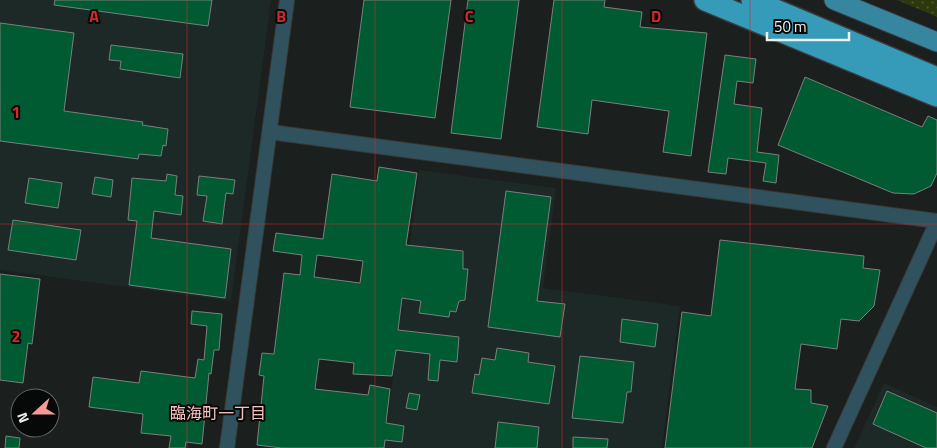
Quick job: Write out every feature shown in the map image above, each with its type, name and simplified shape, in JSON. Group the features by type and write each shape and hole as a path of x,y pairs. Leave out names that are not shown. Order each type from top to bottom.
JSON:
{"highway":[{"path":"705,0 937,96"},
{"path":"752,0 937,78"}],"main road":[{"path":"765,0 937,72"},
{"path":"834,0 937,42"}],"street":[{"path":"227,448 287,0"},
{"path":"270,132 937,221 834,448"}],"shaded area":[{"path":"0,0 271,0 231,301 0,270"},
{"path":"419,170 556,188 543,288 680,306 662,448 384,448"},
{"path":"884,383 937,407 937,448 854,448"}],"green space":[{"path":"897,0 937,0 937,17"}],"building":[{"path":"55,0 212,0 208,26 54,5"},
{"path":"364,0 451,0 435,118 350,107"},
{"path":"468,0 519,0 501,139 451,133"},
{"path":"554,0 605,0 604,7 642,12 640,27 707,33 691,156 663,152 669,111 592,100 588,134 537,127"},
{"path":"0,23 74,33 64,111 143,122 142,125 168,129 166,146 163,145 161,156 139,154 138,159 0,141"},
{"path":"111,45 183,54 180,78 120,69 121,61 109,60"},
{"path":"725,55 756,59 753,83 737,81 734,104 762,108 757,152 779,155 776,183 763,181 766,163 728,158 726,174 708,172"},
{"path":"805,77 922,127 928,116 937,120 937,173 931,186 914,194 893,193 778,145"},
{"path":"379,167 417,173 406,245 463,251 463,269 468,269 465,300 459,301 456,312 450,311 449,317 419,313 421,301 402,298 398,330 459,337 457,362 440,360 438,381 428,380 430,354 396,350 392,376 353,374 354,363 319,359 315,389 368,395 370,385 390,389 386,423 404,426 402,442 385,440 384,448 282,448 257,445 264,376 259,375 262,353 274,354 284,273 300,275 302,255 273,251 276,233 323,239 332,174 377,181","holes":["317,255 363,261 360,283 314,277"]},
{"path":"167,174 177,176 175,195 183,196 181,215 154,211 151,238 231,249 225,298 129,285 137,221 128,220 132,178 166,181"},
{"path":"199,176 235,180 233,194 226,193 222,224 203,221 207,196 197,195"},
{"path":"95,177 113,180 111,197 92,194"},
{"path":"29,178 62,183 58,208 25,203"},
{"path":"506,191 551,197 537,301 565,304 560,337 488,327"},
{"path":"13,220 81,230 76,260 8,250"},
{"path":"720,240 864,256 863,268 880,270 874,306 859,321 841,319 837,349 801,344 795,389 811,390 811,403 828,406 812,448 665,448 682,312 711,316"},
{"path":"0,274 40,279 32,344 28,343 23,383 0,380"},
{"path":"192,311 222,314 219,350 214,350 211,374 209,373 202,444 186,442 185,448 169,448 171,436 141,433 143,414 89,407 93,377 139,383 141,371 195,378 198,359 204,360 207,326 191,324"},
{"path":"622,319 658,324 655,347 620,342"},
{"path":"497,348 529,353 528,362 555,366 549,404 472,393 475,374 479,375 482,358 495,360"},
{"path":"580,356 634,362 631,392 627,392 623,423 572,418"},
{"path":"887,391 937,413 937,448 926,448 873,424"},
{"path":"409,393 420,395 417,410 406,408"},
{"path":"498,422 539,427 537,448 495,448"},
{"path":"6,436 20,438 19,448 5,448"},
{"path":"573,437 608,439 607,448 573,448"}],"district":[{"name":"臨海町一丁目","path":"218,413"}]}
